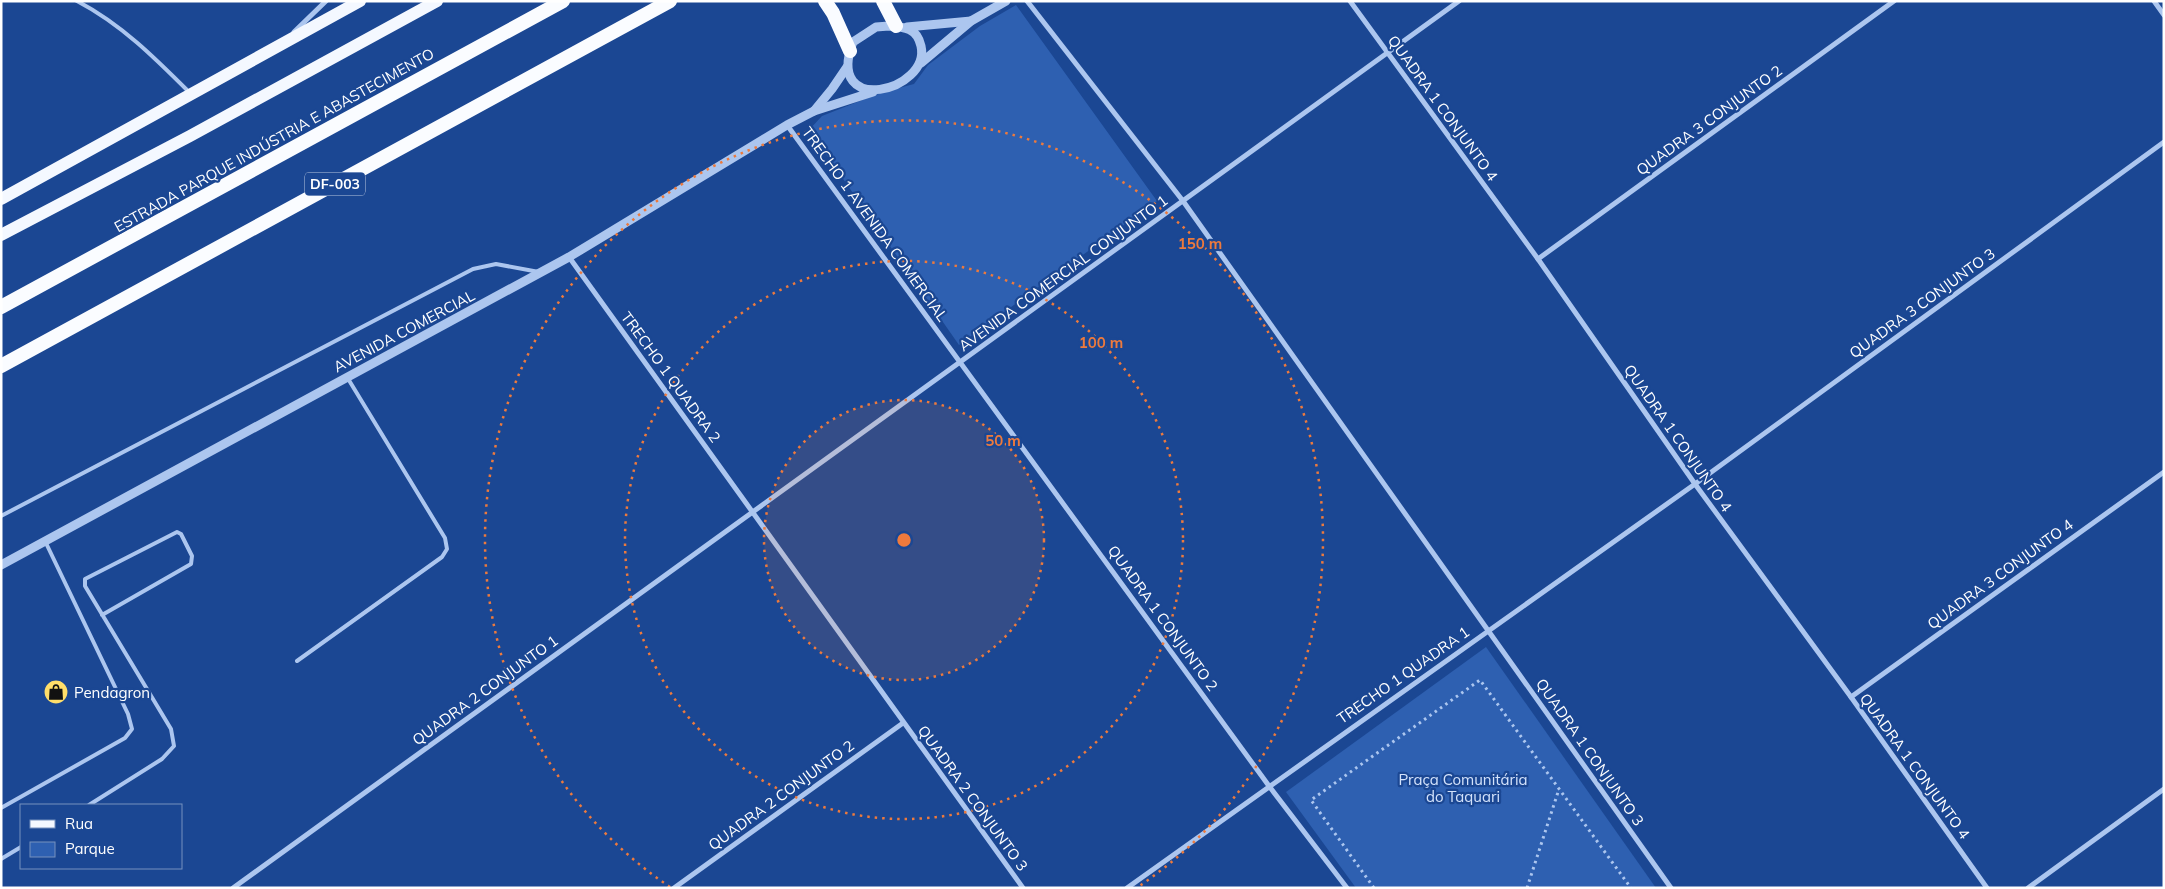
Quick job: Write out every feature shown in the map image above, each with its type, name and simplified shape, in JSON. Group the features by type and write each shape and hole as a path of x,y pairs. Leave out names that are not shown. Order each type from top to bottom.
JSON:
{"highway":[{"name":"ESTRADA PARQUE INDÚSTRIA E ABASTECIMENTO","path":"1,307 563,1"},
{"name":"DF-003","path":"1,366 670,1"},
{"path":"824,1 834,13 850,51"},
{"path":"883,1 901,27"}],"main road":[{"path":"1,199 281,45 345,5 360,1"},
{"path":"1,235 190,136 437,1"}],"street":[{"path":"281,45 326,1"},
{"path":"971,20 901,27 876,27 854,42 847,67 850,77 861,89 873,92 900,83 915,72 921,63 971,20 1006,1"},
{"name":"QUADRA 1 CONJUNTO 3","path":"1027,1 1183,201 1671,888"},
{"name":"QUADRA 1 CONJUNTO 4","path":"1350,1 1538,259 1695,484 1987,888"},
{"name":"AVENIDA COMERCIAL CONJUNTO 1","path":"752,512 1459,1"},
{"name":"QUADRA 3 CONJUNTO 2","path":"1538,259 1894,1"},
{"path":"2154,1 2164,15"},
{"path":"901,27 918,36 922,52 921,63"},
{"name":"AVENIDA COMERCIAL","path":"814,111 847,67"},
{"name":"AVENIDA COMERCIAL","path":"1,565 569,257 787,125 814,111 873,92"},
{"name":"TRECHO 1 AVENIDA COMERCIAL","path":"787,125 961,362"},
{"name":"QUADRA 3 CONJUNTO 3","path":"1695,484 2164,142"},
{"name":"TRECHO 1 QUADRA 2","path":"569,257 904,723"},
{"name":"QUADRA 1 CONJUNTO 2","path":"961,362 1269,786 1347,888"},
{"name":"QUADRA 3 CONJUNTO 4","path":"1850,697 2164,472"},
{"name":"TRECHO 1 QUADRA 1","path":"1127,888 1695,484"},
{"name":"QUADRA 2 CONJUNTO 1","path":"233,888 752,512"},
{"name":"QUADRA 2 CONJUNTO 2","path":"674,888 904,723"},
{"name":"QUADRA 2 CONJUNTO 3","path":"904,723 1023,888"},
{"path":"2028,888 2164,790"}],"lane":[{"path":"77,1 99,12 147,50 191,95"},
{"path":"1,516 473,269 496,264 541,272"},
{"path":"297,661 442,557 447,549 445,538 347,377"},
{"path":"91,804 162,760 174,746 171,729 102,615 85,586 85,578 177,532 181,534 192,556 191,564 102,615"},
{"path":"1,808 125,738 132,729 128,714 45,541"},
{"path":"1,859 20,848"}],"path":[{"path":"1374,888 1312,800 1480,680 1631,888"},
{"path":"1527,888 1559,788"}],"green space":[{"path":"1016,5 1157,201 959,345 809,130 822,116 880,93 914,84 928,65 980,26"},
{"name":"Praça Comunitária do Taquari","path":"1486,647 1656,888 1356,888 1286,792"}],"place":[{"name":"Pendagron","path":"56,692"}]}
